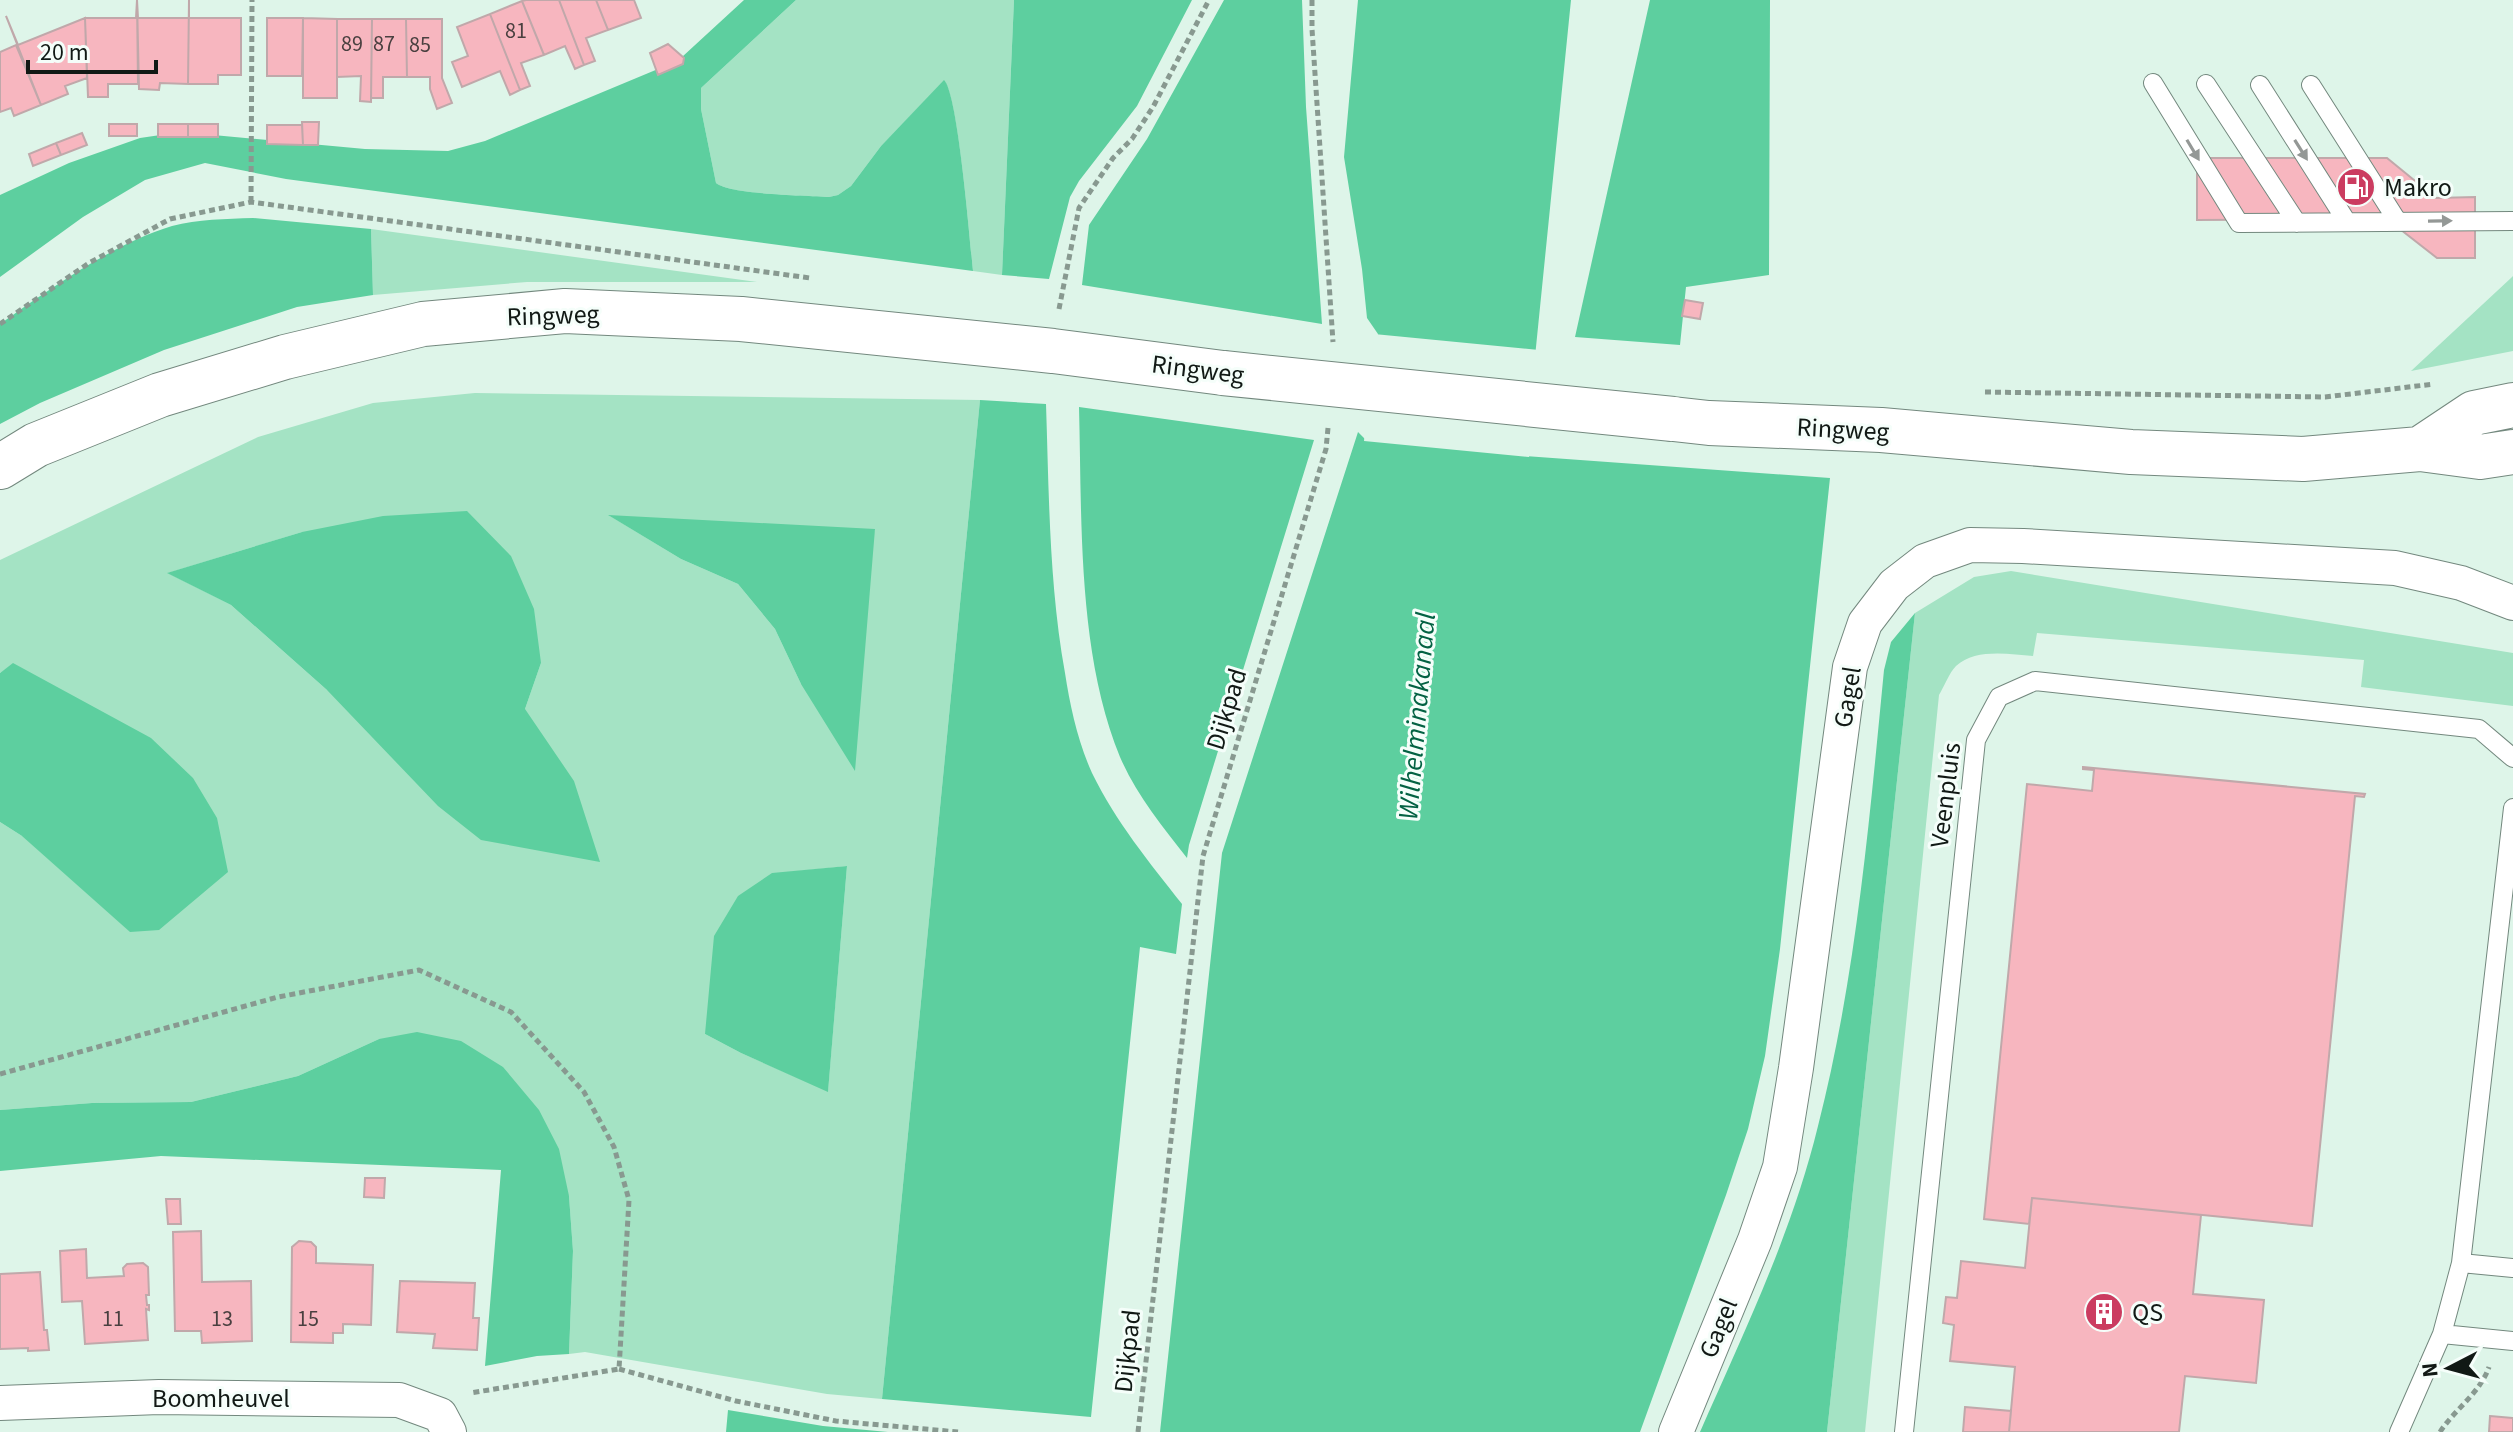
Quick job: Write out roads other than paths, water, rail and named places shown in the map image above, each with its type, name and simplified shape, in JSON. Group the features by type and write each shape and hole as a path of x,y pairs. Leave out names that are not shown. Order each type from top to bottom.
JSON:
{"main road":[{"name":"Ringweg","path":"0,467 36,445 160,395 285,357 423,324 565,311 741,319 1709,423 1881,430 2131,452 2303,459 2420,449 2480,457 2513,452"},
{"name":"Ringweg","path":"2420,449 2474,413 2513,405"}],"street":[{"name":"Gagel","path":"1676,1432 1755,1240 1780,1167 1850,667 1865,623 1894,585 1925,561 1970,545 2023,546 2395,568 2461,583 2513,603"},
{"name":"Boomheuvel","path":"0,1403 159,1397 399,1400 445,1423"}],"lane":[{"path":"2153,83 2239,223 2513,221"},
{"path":"2206,84 2297,223"},
{"path":"2260,85 2347,222"},
{"path":"2311,85 2398,222"},
{"name":"Veenpluis","path":"1904,1432 1976,740 1999,697 2035,681 2479,729 2513,758"},
{"path":"2399,1432 2442,1334 2461,1263 2513,808"},
{"path":"2461,1263 2513,1268"},
{"path":"2442,1334 2513,1341"}],"place":[{"name":"Makro","path":"2356,187"},
{"name":"QS","path":"2104,1312"}],"water label":[{"name":"Wilhelminakanaal","path":"1416,716"}]}
